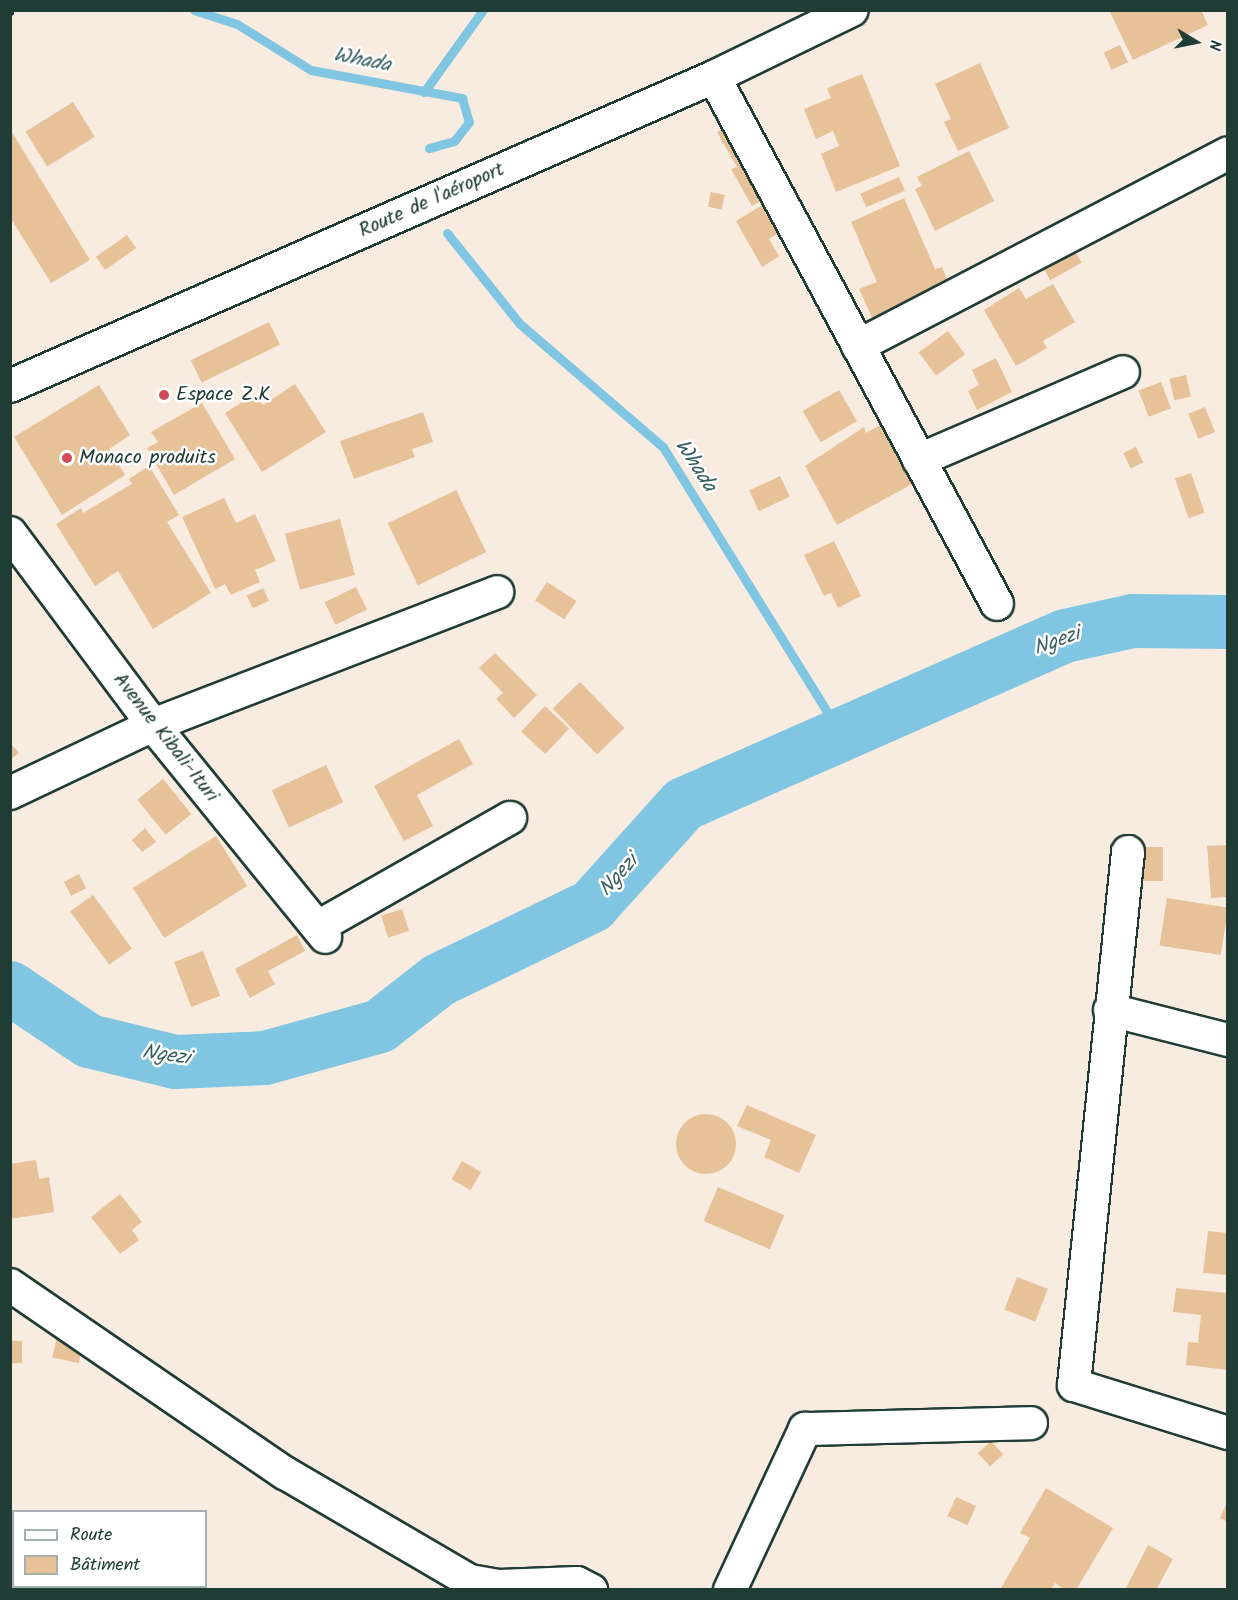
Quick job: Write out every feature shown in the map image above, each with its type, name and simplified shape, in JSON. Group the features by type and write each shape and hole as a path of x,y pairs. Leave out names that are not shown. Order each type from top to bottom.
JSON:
{"street":[{"name":"Route de l'aéroport","path":"10,386 714,77 795,22 852,10"},
{"path":"714,77 997,604"},
{"path":"858,346 1227,153"},
{"path":"919,460 1123,372"},
{"name":"Avenue Kibali-Ituri","path":"10,533 153,725 322,932 510,818"},
{"path":"10,793 153,725 497,592"},
{"path":"1128,852 1110,1010 1074,1384 1227,1433"},
{"path":"1110,1010 1227,1040"},
{"path":"10,1285 285,1473 470,1581 499,1586 577,1583 591,1590"},
{"path":"730,1590 805,1429 1031,1423"}],"path":[{"path":"10,15 17,10"}],"building":[{"path":"1109,10 1201,10 1208,25 1133,60"},
{"path":"1120,45 1128,62 1112,70 1104,53"},
{"path":"980,63 1009,128 958,151 944,122 951,119 935,84"},
{"path":"862,74 900,166 836,192 821,154 839,146 833,131 816,139 804,109 831,98 827,88"},
{"path":"73,102 95,137 47,166 26,132"},
{"path":"734,122 775,193 752,206 731,169 737,167 717,132"},
{"path":"10,129 90,260 51,283 10,217"},
{"path":"969,151 994,201 935,231 915,189 922,186 917,177"},
{"path":"899,177 905,191 866,207 860,193"},
{"path":"711,192 725,195 722,210 708,207"},
{"path":"774,198 790,226 769,239 779,256 762,267 736,221"},
{"path":"904,198 935,269 942,267 952,290 875,324 859,289 877,282 851,222"},
{"path":"127,235 136,248 105,270 96,257"},
{"path":"1069,240 1082,263 1050,280 1038,257"},
{"path":"1053,284 1075,322 1043,341 1047,348 1016,366 984,310 1019,288 1026,299"},
{"path":"269,322 280,344 202,383 191,360"},
{"path":"948,331 965,354 936,376 919,352"},
{"path":"996,358 1012,392 977,410 968,391 979,385 972,370"},
{"path":"1186,375 1191,396 1174,400 1169,379"},
{"path":"1161,382 1171,408 1149,417 1139,391"},
{"path":"295,384 326,432 262,472 225,413 255,394 263,405"},
{"path":"99,385 130,435 109,449 125,475 62,515 14,437"},
{"path":"839,390 857,421 821,442 803,411"},
{"path":"202,403 235,459 174,495 147,448 158,442 151,432"},
{"path":"1205,407 1215,432 1198,439 1188,414"},
{"path":"423,412 433,442 412,449 415,457 354,479 340,441"},
{"path":"882,424 914,483 837,525 805,466 864,427 866,433"},
{"path":"1136,447 1143,462 1130,468 1123,453"},
{"path":"149,466 179,515 167,522 211,593 153,629 118,571 95,586 56,524 81,508 83,513 132,484 129,479"},
{"path":"1191,473 1205,513 1189,518 1175,479"},
{"path":"780,476 790,497 759,511 749,490"},
{"path":"456,490 486,552 418,585 388,523"},
{"path":"224,498 236,523 255,514 276,561 255,570 260,582 231,595 225,584 215,589 182,517"},
{"path":"340,519 355,575 300,590 285,534"},
{"path":"834,541 861,596 838,608 831,593 824,596 804,555"},
{"path":"547,582 576,601 564,620 535,600"},
{"path":"356,587 367,609 336,625 325,602"},
{"path":"263,588 269,601 253,608 247,596"},
{"path":"495,653 537,695 514,718 496,699 503,693 479,668"},
{"path":"580,682 624,728 597,754 553,708"},
{"path":"545,706 569,729 545,754 521,732"},
{"path":"459,739 473,764 417,795 433,826 404,841 374,786"},
{"path":"10,743 19,753 10,760"},
{"path":"326,765 343,802 289,828 272,790"},
{"path":"163,779 191,814 166,835 137,800"},
{"path":"145,828 156,842 142,852 132,840"},
{"path":"216,836 247,886 164,938 133,888"},
{"path":"1228,845 1228,897 1211,898 1207,846"},
{"path":"1139,847 1163,847 1163,881 1139,881"},
{"path":"79,874 86,888 71,896 64,882"},
{"path":"93,895 132,948 109,965 70,911"},
{"path":"1167,898 1228,908 1221,955 1159,945"},
{"path":"402,909 409,931 388,938 381,916"},
{"path":"297,935 305,951 268,971 275,984 250,998 235,969"},
{"path":"203,951 220,996 191,1007 174,962"},
{"path":"747,1105 816,1135 799,1173 764,1157 771,1140 737,1126"},
{"path":"706,1114 723,1119 731,1127 736,1144 731,1161 723,1169 706,1174 689,1169 681,1161 676,1144 681,1127 689,1119"},
{"path":"36,1160 39,1179 49,1177 54,1212 10,1219 10,1164"},
{"path":"462,1161 481,1172 471,1190 452,1179"},
{"path":"718,1187 784,1215 770,1249 704,1221"},
{"path":"120,1194 142,1222 132,1230 139,1240 120,1254 91,1217"},
{"path":"1208,1231 1228,1233 1228,1275 1203,1273"},
{"path":"1017,1277 1048,1289 1035,1322 1004,1310"},
{"path":"1176,1288 1228,1293 1228,1370 1186,1365 1188,1342 1198,1343 1201,1315 1173,1312"},
{"path":"60,1324 86,1330 79,1363 52,1357"},
{"path":"10,1341 22,1341 22,1363 10,1363"},
{"path":"991,1441 1003,1454 990,1466 978,1453"},
{"path":"1046,1488 1113,1528 1076,1590 1065,1590 1055,1583 1051,1590 1004,1590 1001,1588 1030,1538 1020,1533"},
{"path":"956,1497 976,1506 968,1525 947,1516"},
{"path":"1228,1500 1228,1522 1220,1518"},
{"path":"1148,1545 1173,1559 1156,1590 1125,1590"}],"waterway":[{"name":"Whada","path":"194,10 237,24 311,70 462,98 469,122 454,141 429,148"},
{"path":"424,92 483,10"},
{"name":"Whada","path":"447,233 520,324 663,447 840,733"},
{"name":"Ngezi","path":"10,988 89,1041 175,1062 265,1058 380,1026 439,980 592,906 684,804 1065,636 1133,621 1228,622"}],"place":[{"name":"Espace Z.K","path":"164,395"},
{"name":"Monaco produits","path":"67,458"}]}
